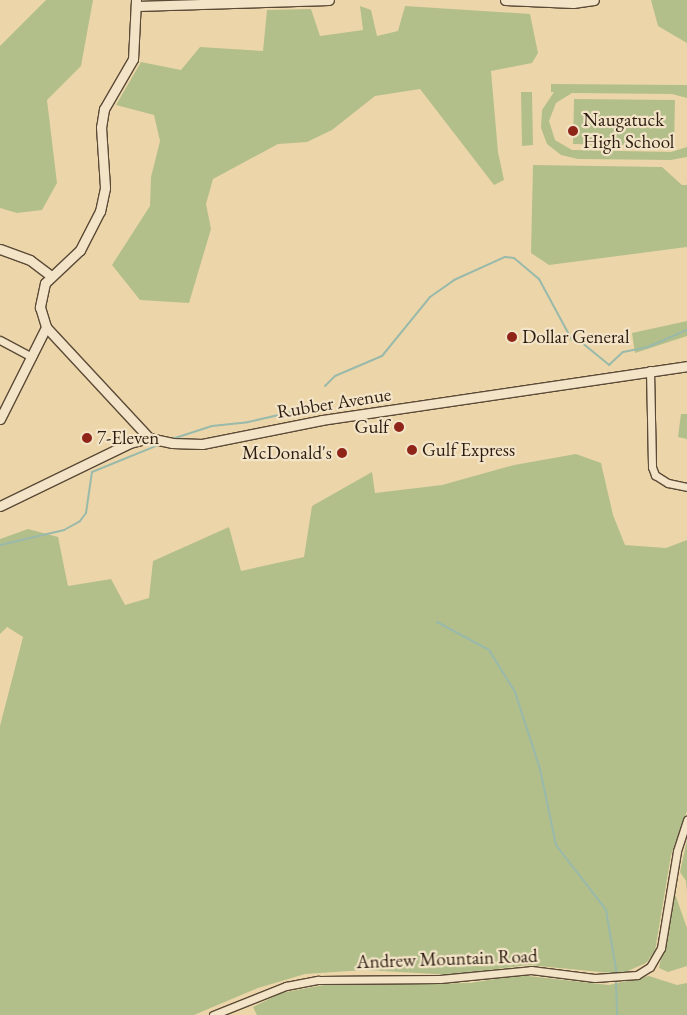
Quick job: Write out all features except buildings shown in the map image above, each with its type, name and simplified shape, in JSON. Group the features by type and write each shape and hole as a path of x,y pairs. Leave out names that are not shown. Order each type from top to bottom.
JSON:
{"street":[{"path":"151,439 46,327 41,299 50,275 80,250 100,211 105,188 101,127 104,108 133,58 136,3 329,0"},
{"path":"506,0 573,3 594,0"},
{"path":"0,249 35,263 50,275"},
{"path":"0,419 46,327"},
{"path":"0,340 32,357"},
{"name":"Rubber Avenue","path":"0,506 124,446 151,439 172,444 202,444 322,420 687,366"},
{"path":"650,370 652,467 655,474 668,482 687,488"},
{"name":"Andrew Mountain Road","path":"214,1015 225,1013 286,986 318,980 440,979 531,970 595,978 638,975 650,967 661,948 677,851 687,820"}],"green space":[{"path":"46,0 93,0 81,66 47,100 57,183 42,210 17,213 0,208 0,46"},
{"path":"651,0 687,0 687,43 658,26"},
{"path":"360,6 371,10 377,36 398,31 405,6 530,14 538,53 532,63 491,71 498,152 504,180 494,185 420,89 375,96 332,130 307,142 278,144 213,179 206,204 211,229 189,303 140,300 112,265 150,206 151,177 160,141 154,115 116,105 141,62 181,70 200,47 263,51 267,10 311,9 320,36 363,30"},
{"path":"551,84 687,85 687,98 672,94 572,93 556,103 549,121 555,140 572,150 671,152 687,147 687,157 671,160 578,159 561,155 547,144 541,128 542,110 554,92 551,92"},
{"path":"521,92 532,92 533,145 522,146"},
{"path":"574,99 675,100 674,146 573,144"},
{"path":"533,165 662,167 682,185 687,185 687,247 549,265 531,253"},
{"path":"687,321 687,336 635,353 632,333"},
{"path":"681,414 687,414 687,439 678,437"},
{"path":"576,454 601,463 613,515 625,545 666,548 687,540 687,811 671,855 655,951 646,963 621,974 528,965 452,975 365,970 305,974 258,988 194,1015 0,1015 0,726 23,637 7,627 0,634 0,539 28,529 58,537 68,586 111,579 125,605 149,598 153,561 229,527 241,571 304,557 312,506 372,472 375,493 442,485 514,465"},
{"path":"687,840 687,892 686,881 680,872"},
{"path":"675,894 687,928 687,966 668,972 659,968"},
{"path":"519,975 609,985 649,976 677,985 687,983 687,1015 257,1015 253,1007 281,993 324,985 470,983"}],"waterway":[{"path":"325,386 335,376 382,356 430,297 454,280 505,257 514,258 539,279 572,340 581,342 609,365 623,352 648,347 687,330"},
{"path":"172,439 212,426 248,422 309,408"},
{"path":"0,545 64,530 80,521 86,513 92,472 161,444"},
{"path":"437,622 489,650 515,692 540,769 556,845 606,910 617,975"},
{"path":"616,983 617,1015"}],"place":[{"name":"Naugatuck High School","path":"573,131"},
{"name":"Dollar General","path":"512,337"},
{"name":"Gulf","path":"399,427"},
{"name":"7-Eleven","path":"87,438"},
{"name":"Gulf Express","path":"412,450"},
{"name":"McDonald's","path":"342,453"}]}
